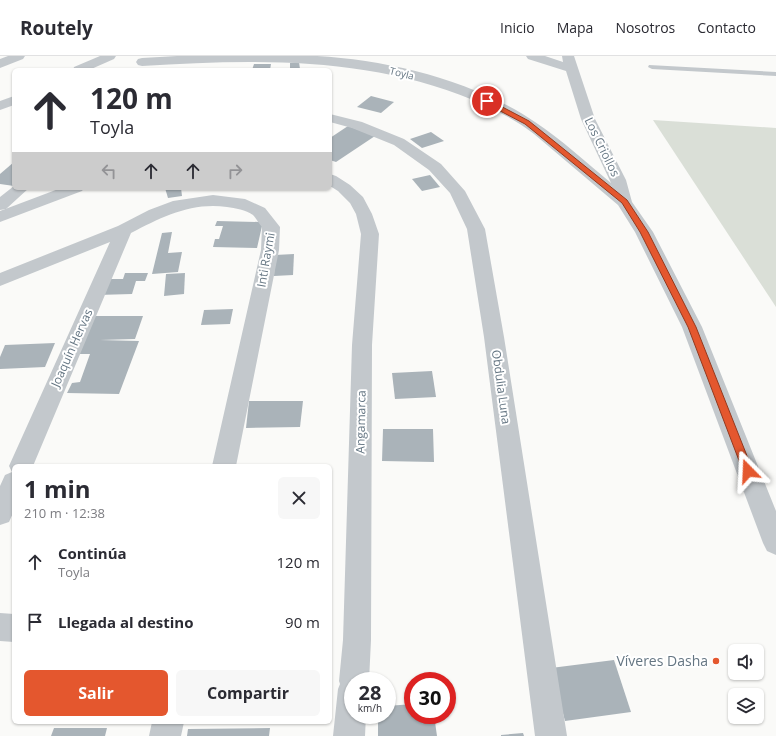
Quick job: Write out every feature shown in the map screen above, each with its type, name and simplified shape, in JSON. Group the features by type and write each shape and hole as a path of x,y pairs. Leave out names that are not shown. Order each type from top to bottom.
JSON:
{"street":[{"path":"0,64 20,56"},
{"path":"83,68 110,56"},
{"path":"532,56 569,62"},
{"name":"Toyla","path":"146,59 244,57 296,58 345,62 389,70 434,81 466,92 498,106 527,122 624,202"},
{"name":"Los Criollos","path":"569,62 588,119 618,180 624,202 644,232 692,327 776,543"},
{"path":"0,106 12,101"},
{"name":"Obdulia Luna","path":"332,118 357,124 399,142 435,167 457,191 476,229 494,337 551,736"},
{"name":"Angamarca","path":"332,180 344,188 357,201 364,214 370,234 362,345 357,640 355,672"},
{"path":"0,205 19,190"},
{"path":"0,216 71,190"},
{"name":"Inti Raymi","path":"0,280 124,230 155,214 179,205 213,200 239,203 259,212 272,228 270,250 224,464"},
{"name":"Joaquín Hervas","path":"22,464 124,230"},
{"path":"0,514 12,487"},
{"path":"0,627 12,628"},
{"path":"165,736 168,724"},
{"path":"350,736 351,724"}],"lane":[{"path":"652,67 776,74"}],"shaded area":[{"path":"653,120 776,128 776,307"}],"building":[{"path":"299,62 300,68 290,68 290,63"},
{"path":"254,64 271,64 270,68 253,68"},
{"path":"371,96 394,102 381,113 357,107"},
{"path":"348,126 375,136 336,162 332,161 332,137"},
{"path":"431,132 444,141 422,148 410,139"},
{"path":"12,164 12,186 0,184 0,174"},
{"path":"430,175 440,187 422,191 412,179"},
{"path":"166,190 181,190 182,196 168,198"},
{"path":"217,221 260,222 262,226 257,248 213,247 215,239 219,239 223,226 215,226"},
{"path":"172,232 168,253 182,252 178,272 152,274 162,233"},
{"path":"294,254 293,275 274,276 275,255"},
{"path":"125,273 148,273 145,281 136,281 132,294 97,295 103,279 123,279"},
{"path":"185,273 184,294 164,296 166,274"},
{"path":"233,309 230,324 201,325 204,310"},
{"path":"93,316 143,316 135,339 100,340 139,341 119,394 67,393 72,383 80,382 90,354 79,354"},
{"path":"55,343 45,367 0,369 0,357 5,345"},
{"path":"432,371 436,397 395,399 392,373"},
{"path":"249,401 303,401 300,427 246,428"},
{"path":"383,429 433,429 434,462 382,461"},
{"path":"614,660 631,712 565,721 551,668"},
{"path":"396,705 404,705 404,724 435,724 437,736 378,736 378,724 396,724"},
{"path":"54,728 107,728 105,736 51,736"},
{"path":"270,728 269,736 187,736 188,729"},
{"path":"523,733 524,736 501,736 501,735"}],"place":[{"name":"Víveres Dasha","path":"716,661"}],"route":[{"path":"487,101 527,122 624,202 644,232 692,327 748,471"}]}
